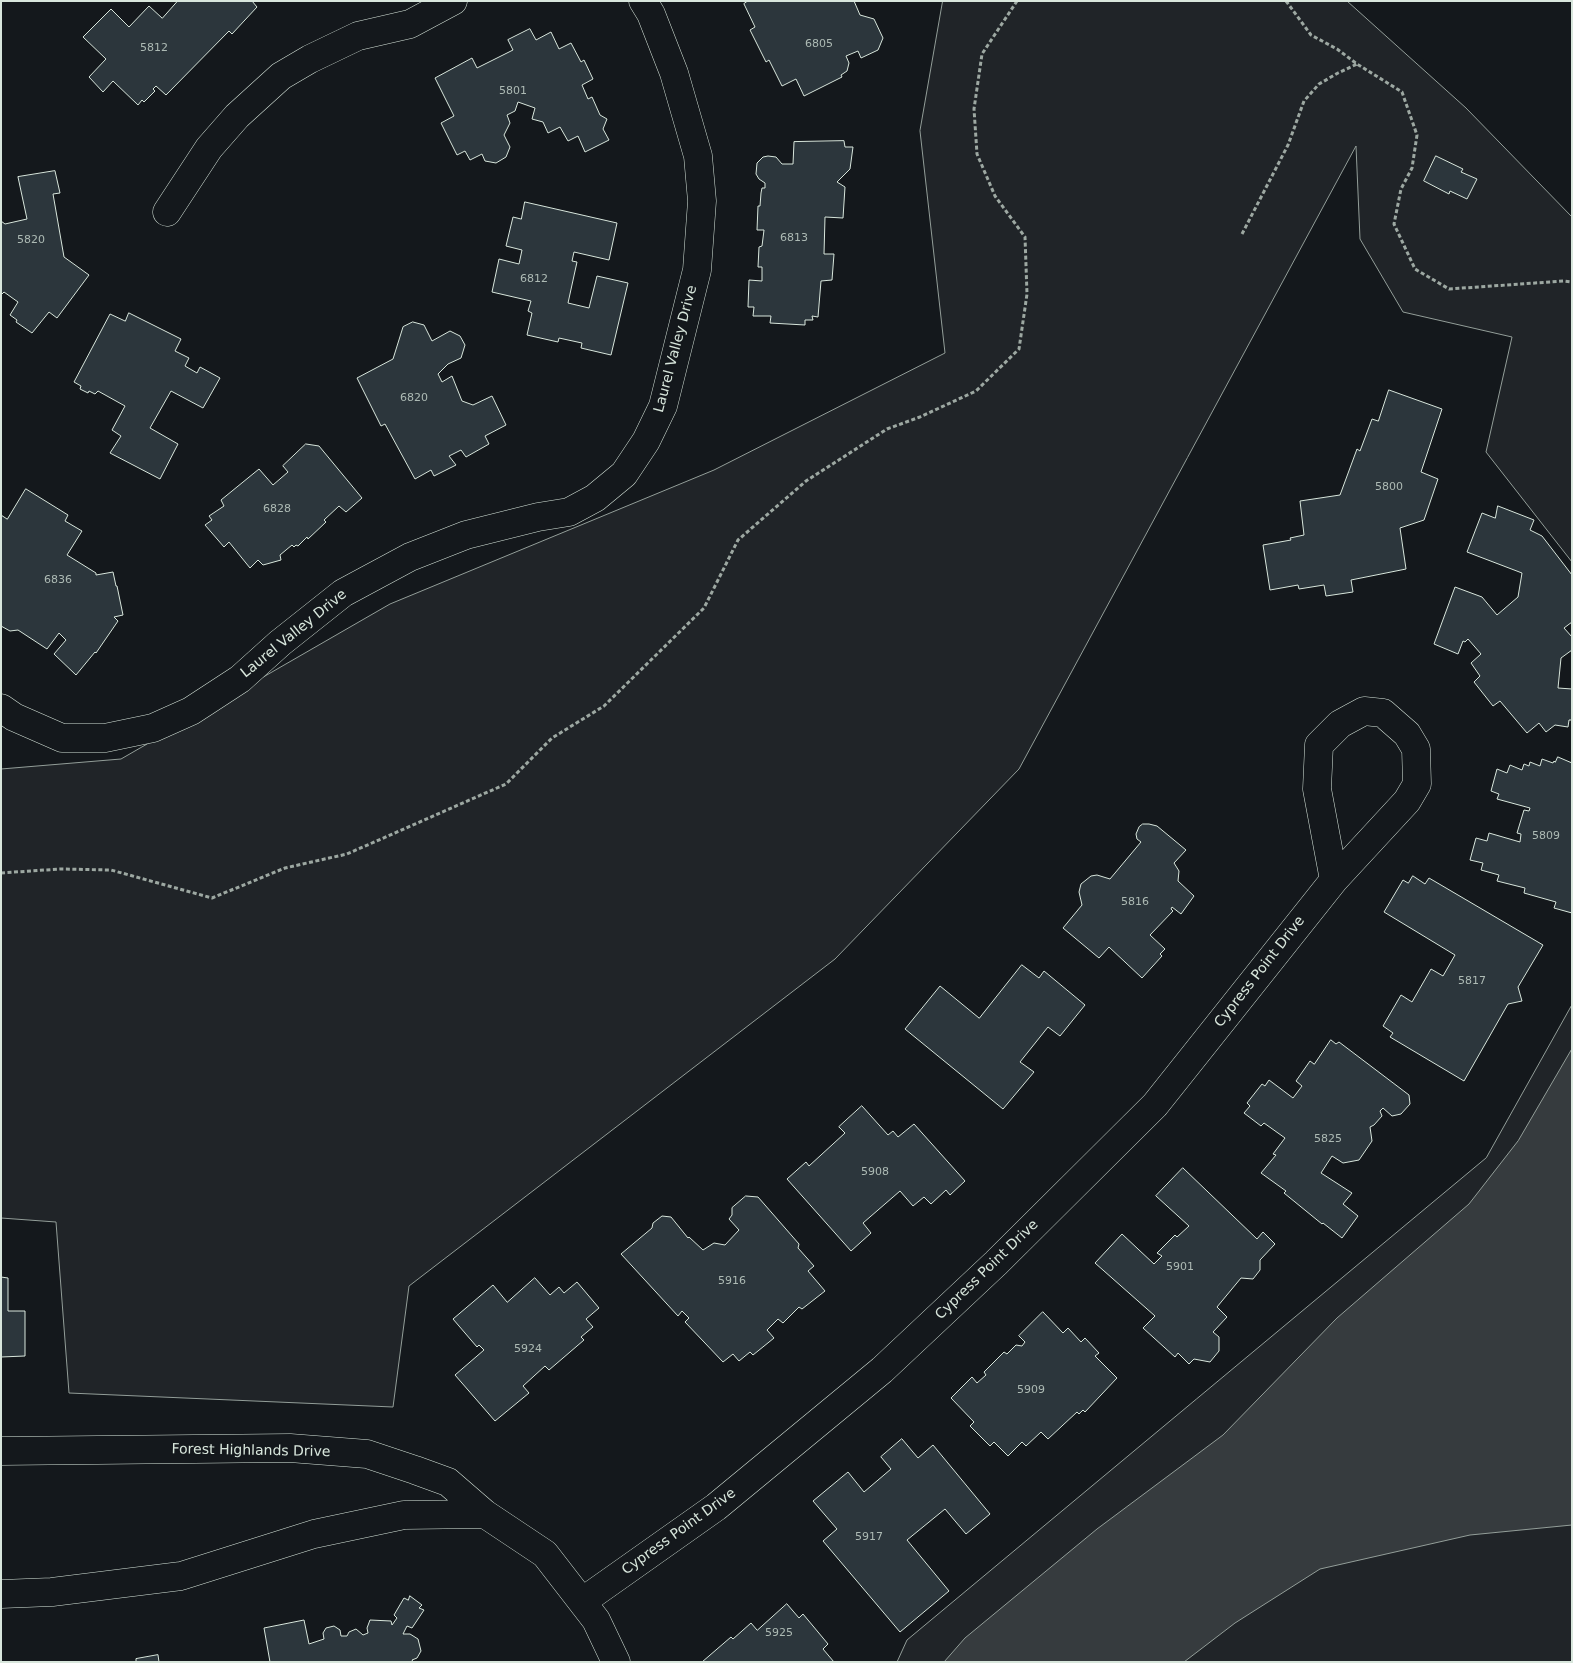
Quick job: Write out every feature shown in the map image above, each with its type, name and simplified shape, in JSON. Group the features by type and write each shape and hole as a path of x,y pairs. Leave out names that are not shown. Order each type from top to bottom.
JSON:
{"street":[{"path":"167,212 209,148 236,116 281,76 310,59 358,36 410,24 453,1"},
{"name":"Laurel Valley Drive","path":"1,708 14,717 62,738 105,738 153,728 191,711 240,679 280,643 343,593 410,557 466,536 538,517 568,512 595,498 624,474 646,441 663,406 697,270 702,201 698,156 674,72 651,14 643,1"},
{"name":"Cypress Point Drive","path":"583,1601 708,1513 882,1370 996,1263 1155,1105 1334,880 1406,801 1417,784 1416,749 1407,734 1383,714 1364,711 1340,724 1319,745 1317,789 1334,880"},
{"name":"Forest Highlands Drive","path":"1,1451 290,1448 366,1454 448,1482 485,1514 545,1554 596,1620 616,1662"},
{"path":"1,1594 52,1592 181,1576 314,1534 404,1515 485,1514"}],"path":[{"path":"1,873 60,869 111,870 212,898 284,868 347,854 506,784 552,738 604,706 704,608 738,540 806,481 887,429 920,417 976,391 1019,349 1027,294 1025,237 996,196 977,154 974,109 982,54 1017,1"},
{"path":"1286,1 1310,35 1337,49 1402,92 1417,135 1412,168 1401,189 1394,224 1416,269 1449,289 1572,282"},
{"path":"1242,234 1288,145 1304,101 1319,84 1357,64"}],"shaded area":[{"path":"943,1 1347,1 1466,108 1572,217 1572,562 1486,452 1512,337 1403,312 1360,239 1356,146 1019,769 835,959 409,1286 393,1407 69,1393 56,1222 1,1218 1,769 121,759 390,604 714,470 945,353 920,131"},
{"path":"1572,1005 1572,1662 897,1662 907,1640 1486,1158"},
{"path":"1572,1049 1572,1525 1470,1535 1320,1569 1235,1623 1184,1662 944,1662 965,1638 1097,1529 1223,1435 1337,1318 1469,1204 1518,1141"}],"building":[{"path":"178,1 252,1 257,7 232,34 229,31 166,95 156,86 153,89 155,91 138,105 113,81 103,92 89,77 106,59 83,37 111,9 129,27 149,6 162,18"},
{"path":"748,1 854,1 860,15 874,19 883,38 878,50 861,58 858,51 846,56 849,63 847,71 841,75 842,77 804,96 796,79 782,86 769,60 766,62 750,30 755,27 744,4"},
{"path":"530,29 536,40 551,32 559,49 571,43 581,62 584,60 593,79 582,85 588,99 592,97 600,115 607,119 603,129 609,140 585,152 578,136 568,141 560,127 548,133 543,122 532,119 535,108 518,102 515,111 507,115 510,123 504,135 510,147 506,157 496,163 485,161 482,154 470,160 465,151 457,155 441,123 454,116 435,78 472,58 477,68 513,50 508,40"},
{"path":"844,141 845,147 853,147 850,169 837,182 845,187 843,218 825,217 824,254 834,254 832,280 821,281 818,317 812,316 813,320 805,320 805,325 770,323 771,316 753,316 754,307 748,307 749,280 762,281 762,267 758,267 759,247 762,246 764,230 757,230 758,206 760,206 762,188 765,188 765,183 756,174 757,163 763,157 768,156 776,157 782,164 793,164 794,142"},
{"path":"1436,156 1463,169 1461,172 1477,179 1467,199 1450,191 1449,194 1424,181"},
{"path":"55,171 60,193 53,194 64,257 89,275 57,318 49,312 32,333 16,322 17,320 10,315 18,302 4,292 1,295 1,221 5,224 27,219 18,177"},
{"path":"525,202 617,223 609,260 574,252 572,261 577,262 568,303 589,308 597,276 628,283 611,355 581,348 582,343 559,338 558,342 527,335 532,313 528,311 531,301 492,292 499,259 519,264 522,250 506,246 513,217 521,219"},
{"path":"129,313 181,339 175,351 189,358 185,366 197,373 200,367 220,378 203,408 171,391 150,428 178,444 160,479 110,453 121,436 112,430 125,406 98,391 95,394 89,391 88,393 80,389 81,386 74,382 110,314 125,321"},
{"path":"413,322 424,325 432,341 450,331 460,336 465,345 461,358 448,364 438,374 442,382 452,376 462,401 473,405 492,396 506,425 485,436 489,444 466,457 461,450 449,456 456,465 434,476 431,470 415,479 385,424 381,426 357,378 393,359 403,327"},
{"path":"1389,390 1442,409 1421,472 1438,479 1424,520 1400,528 1406,569 1351,580 1353,592 1326,596 1324,585 1299,589 1298,585 1270,590 1263,545 1291,540 1290,538 1304,535 1300,501 1340,495 1357,449 1360,451 1372,419 1378,421"},
{"path":"306,444 319,446 362,498 346,512 339,506 308,539 307,537 298,546 294,547 292,545 280,555 281,560 263,565 258,560 250,568 229,542 224,547 205,525 212,520 209,516 224,506 221,500 259,469 273,485 288,472 283,466"},
{"path":"26,489 68,515 65,521 82,531 67,555 96,573 96,575 113,572 117,586 123,615 114,617 118,621 96,653 76,675 54,654 66,640 59,633 47,649 18,630 10,631 1,626 1,515 7,519"},
{"path":"1498,506 1534,520 1530,530 1542,536 1572,575 1572,622 1564,628 1572,637 1572,650 1561,658 1558,688 1572,689 1572,720 1569,720 1568,727 1555,725 1546,732 1539,723 1527,733 1500,701 1493,706 1474,682 1480,676 1471,663 1481,654 1468,639 1465,642 1463,641 1458,654 1434,644 1455,587 1482,597 1497,615 1518,597 1522,573 1467,552 1482,513 1495,518"},
{"path":"1558,757 1572,763 1572,913 1554,908 1556,902 1524,893 1525,888 1497,881 1499,875 1481,870 1483,863 1470,860 1476,838 1487,841 1489,833 1520,842 1521,834 1517,833 1524,810 1529,811 1530,808 1497,799 1499,794 1491,791 1497,769 1507,773 1510,765 1522,770 1524,764 1529,766 1530,762 1540,766 1542,759 1553,763"},
{"path":"1143,824 1157,826 1186,850 1174,863 1179,871 1178,881 1194,896 1181,914 1172,907 1173,911 1150,935 1165,949 1160,954 1162,956 1142,978 1109,947 1099,958 1063,928 1082,905 1079,892 1081,884 1091,876 1097,875 1110,879 1141,842 1137,839 1136,834 1139,827"},
{"path":"1413,876 1425,884 1429,878 1543,945 1518,987 1522,1001 1508,1004 1464,1081 1390,1037 1393,1033 1383,1026 1401,995 1412,1002 1431,969 1443,976 1455,955 1384,912 1403,880 1408,883"},
{"path":"1022,965 1039,978 1044,971 1085,1005 1060,1036 1048,1027 1020,1062 1034,1072 1003,1109 905,1029 940,986 979,1018"},
{"path":"1331,1040 1336,1044 1339,1042 1409,1095 1410,1104 1401,1114 1392,1116 1383,1108 1380,1111 1382,1116 1370,1127 1372,1141 1359,1160 1343,1163 1332,1156 1321,1173 1352,1193 1343,1204 1358,1216 1342,1238 1284,1193 1286,1191 1261,1173 1276,1155 1273,1154 1285,1138 1264,1123 1261,1126 1244,1113 1250,1106 1247,1103 1262,1084 1265,1086 1269,1080 1293,1098 1302,1086 1296,1081 1310,1061 1314,1064"},
{"path":"862,1106 888,1135 893,1131 898,1137 914,1124 965,1181 950,1195 946,1190 931,1204 924,1197 913,1206 900,1191 863,1223 871,1233 851,1251 787,1179 806,1162 809,1166 845,1133 839,1127"},
{"path":"1183,1168 1257,1239 1263,1232 1275,1244 1260,1260 1260,1270 1253,1279 1241,1278 1217,1307 1227,1317 1213,1332 1219,1337 1219,1351 1210,1362 1194,1359 1189,1364 1178,1353 1175,1357 1143,1328 1155,1316 1095,1263 1122,1234 1154,1264 1162,1256 1157,1253 1175,1235 1177,1237 1189,1226 1156,1196"},
{"path":"746,1196 758,1197 799,1244 798,1248 814,1266 808,1271 825,1291 802,1309 799,1307 783,1323 778,1319 767,1330 774,1338 753,1355 750,1352 739,1361 733,1354 723,1362 685,1322 689,1318 682,1311 678,1316 621,1254 652,1228 653,1223 662,1216 671,1217 688,1238 703,1250 714,1243 725,1245 739,1230 729,1219 732,1215 732,1208"},
{"path":"1,1277 8,1278 8,1311 25,1311 25,1356 1,1357"},
{"path":"535,1278 550,1295 559,1287 564,1293 577,1282 599,1308 586,1319 593,1327 581,1337 584,1340 549,1370 545,1366 523,1386 529,1393 495,1421 455,1375 484,1350 479,1345 477,1347 453,1319 493,1285 507,1302"},
{"path":"1043,1312 1063,1333 1068,1328 1081,1342 1085,1338 1099,1353 1095,1356 1117,1378 1085,1412 1083,1410 1079,1414 1077,1412 1048,1439 1041,1432 1026,1446 1022,1442 1008,1456 994,1442 990,1446 970,1426 974,1422 951,1398 972,1377 977,1383 986,1375 984,1372 1004,1352 1007,1354 1016,1345 1022,1346 1025,1342 1019,1336"},
{"path":"902,1439 918,1458 933,1445 990,1514 966,1534 945,1509 907,1540 949,1591 900,1632 823,1541 837,1529 813,1501 848,1472 864,1492 891,1469 881,1457"},
{"path":"410,1596 422,1605 419,1608 424,1610 412,1628 407,1626 403,1634 410,1634 418,1639 421,1651 417,1658 412,1660 413,1662 270,1662 264,1628 304,1620 309,1644 324,1639 323,1633 326,1628 334,1626 340,1630 341,1636 347,1636 349,1632 356,1629 363,1635 368,1633 367,1628 370,1620 391,1621 392,1625 397,1618 394,1615 404,1598 408,1600"},
{"path":"787,1604 799,1618 803,1614 828,1644 823,1649 834,1662 702,1662 731,1637 733,1639 751,1623 757,1630"},
{"path":"158,1655 159,1662 136,1662 136,1659"}]}
